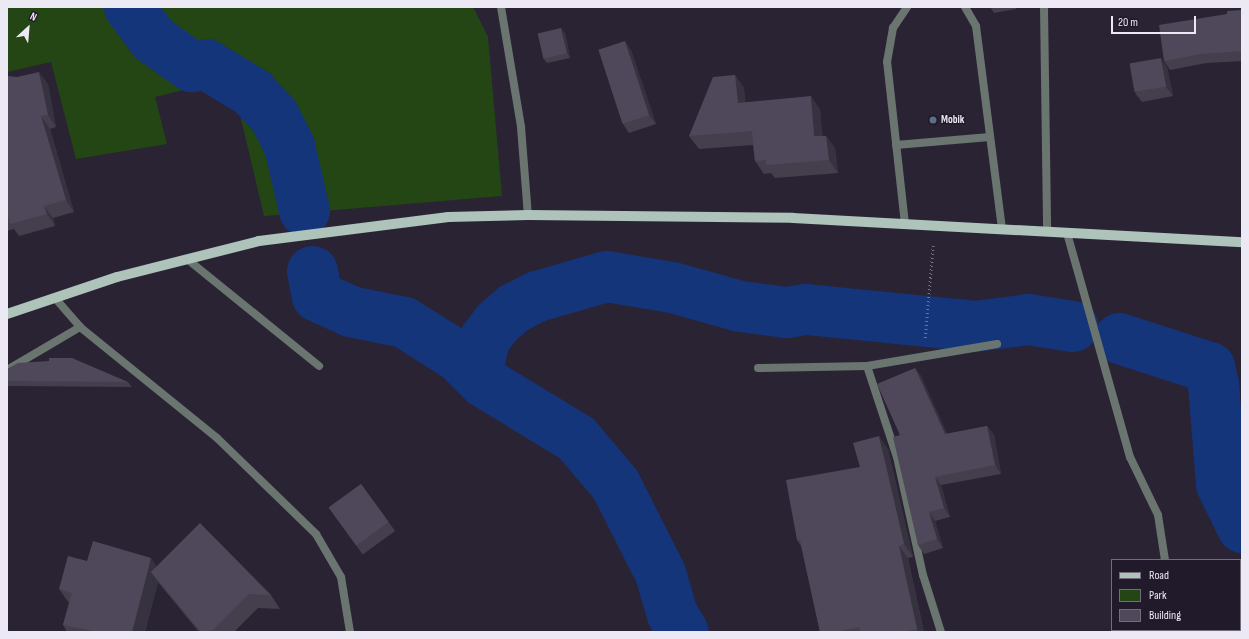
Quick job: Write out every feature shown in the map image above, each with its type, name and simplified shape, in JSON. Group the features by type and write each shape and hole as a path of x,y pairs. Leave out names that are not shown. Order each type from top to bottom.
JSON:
{"main road":[{"path":"7,314 117,277 187,259 293,235 448,217 528,214 793,218 934,225 1068,234 1242,242"}],"street":[{"path":"501,7 521,127 528,214"},
{"path":"905,224 888,62 893,28 906,7"},
{"path":"966,7 976,26 1002,229"},
{"path":"1044,7 1047,232"},
{"path":"896,145 990,137"},
{"path":"1068,234 1130,457 1158,515 1165,559"},
{"path":"187,259 319,366"},
{"path":"55,298 80,327 217,438 316,534 341,577 350,632"},
{"path":"7,370 80,327"},
{"path":"758,368 867,366 997,344"},
{"path":"867,366 897,457 924,575 941,632"}],"path":[{"path":"923,356 934,225"}],"green space":[{"path":"7,7 473,7 488,37 502,196 264,216 238,106 199,86 155,97 167,144 76,159 51,62 7,72"}],"building":[{"path":"1242,10 1242,51 1201,54 1164,61 1159,25 1227,14 1227,11"},
{"path":"561,28 567,53 543,59 538,33"},
{"path":"625,41 649,115 622,124 598,50"},
{"path":"1161,58 1166,87 1135,92 1129,64"},
{"path":"39,72 48,115 41,116 66,200 44,206 47,214 10,224 7,216 7,76 17,77"},
{"path":"735,75 738,103 811,96 814,136 826,136 829,160 766,165 766,160 755,161 752,131 689,136 713,77"},
{"path":"49,358 72,358 128,382 7,381 7,369 18,363 49,361"},
{"path":"915,368 945,434 987,426 995,465 935,477 944,508 929,512 937,539 918,545 893,437 900,435 877,384"},
{"path":"879,436 904,544 899,546 917,629 903,632 860,632 859,627 837,632 820,632 800,540 797,540 786,480 860,467 853,443"},
{"path":"361,484 389,522 356,546 329,508"},
{"path":"200,523 271,595 249,594 211,632 201,632 151,572"},
{"path":"93,541 151,558 132,632 99,632 63,625 72,593 59,589 68,556 87,561"}],"waterway":[{"path":"129,7 153,39 191,66 206,64 252,92 274,116 289,146 304,210"},
{"path":"312,271 317,296 350,311 404,322 458,356 484,382 576,438 615,484 660,573 672,614 683,632"},
{"path":"476,374 484,339 497,322 513,308 537,296 606,276 672,287 740,306 786,312 806,309 975,326 1028,319 1072,326"},
{"path":"1119,338 1209,367 1213,384 1221,484 1242,527"}],"place":[{"name":"Mobik","path":"933,120"}]}
